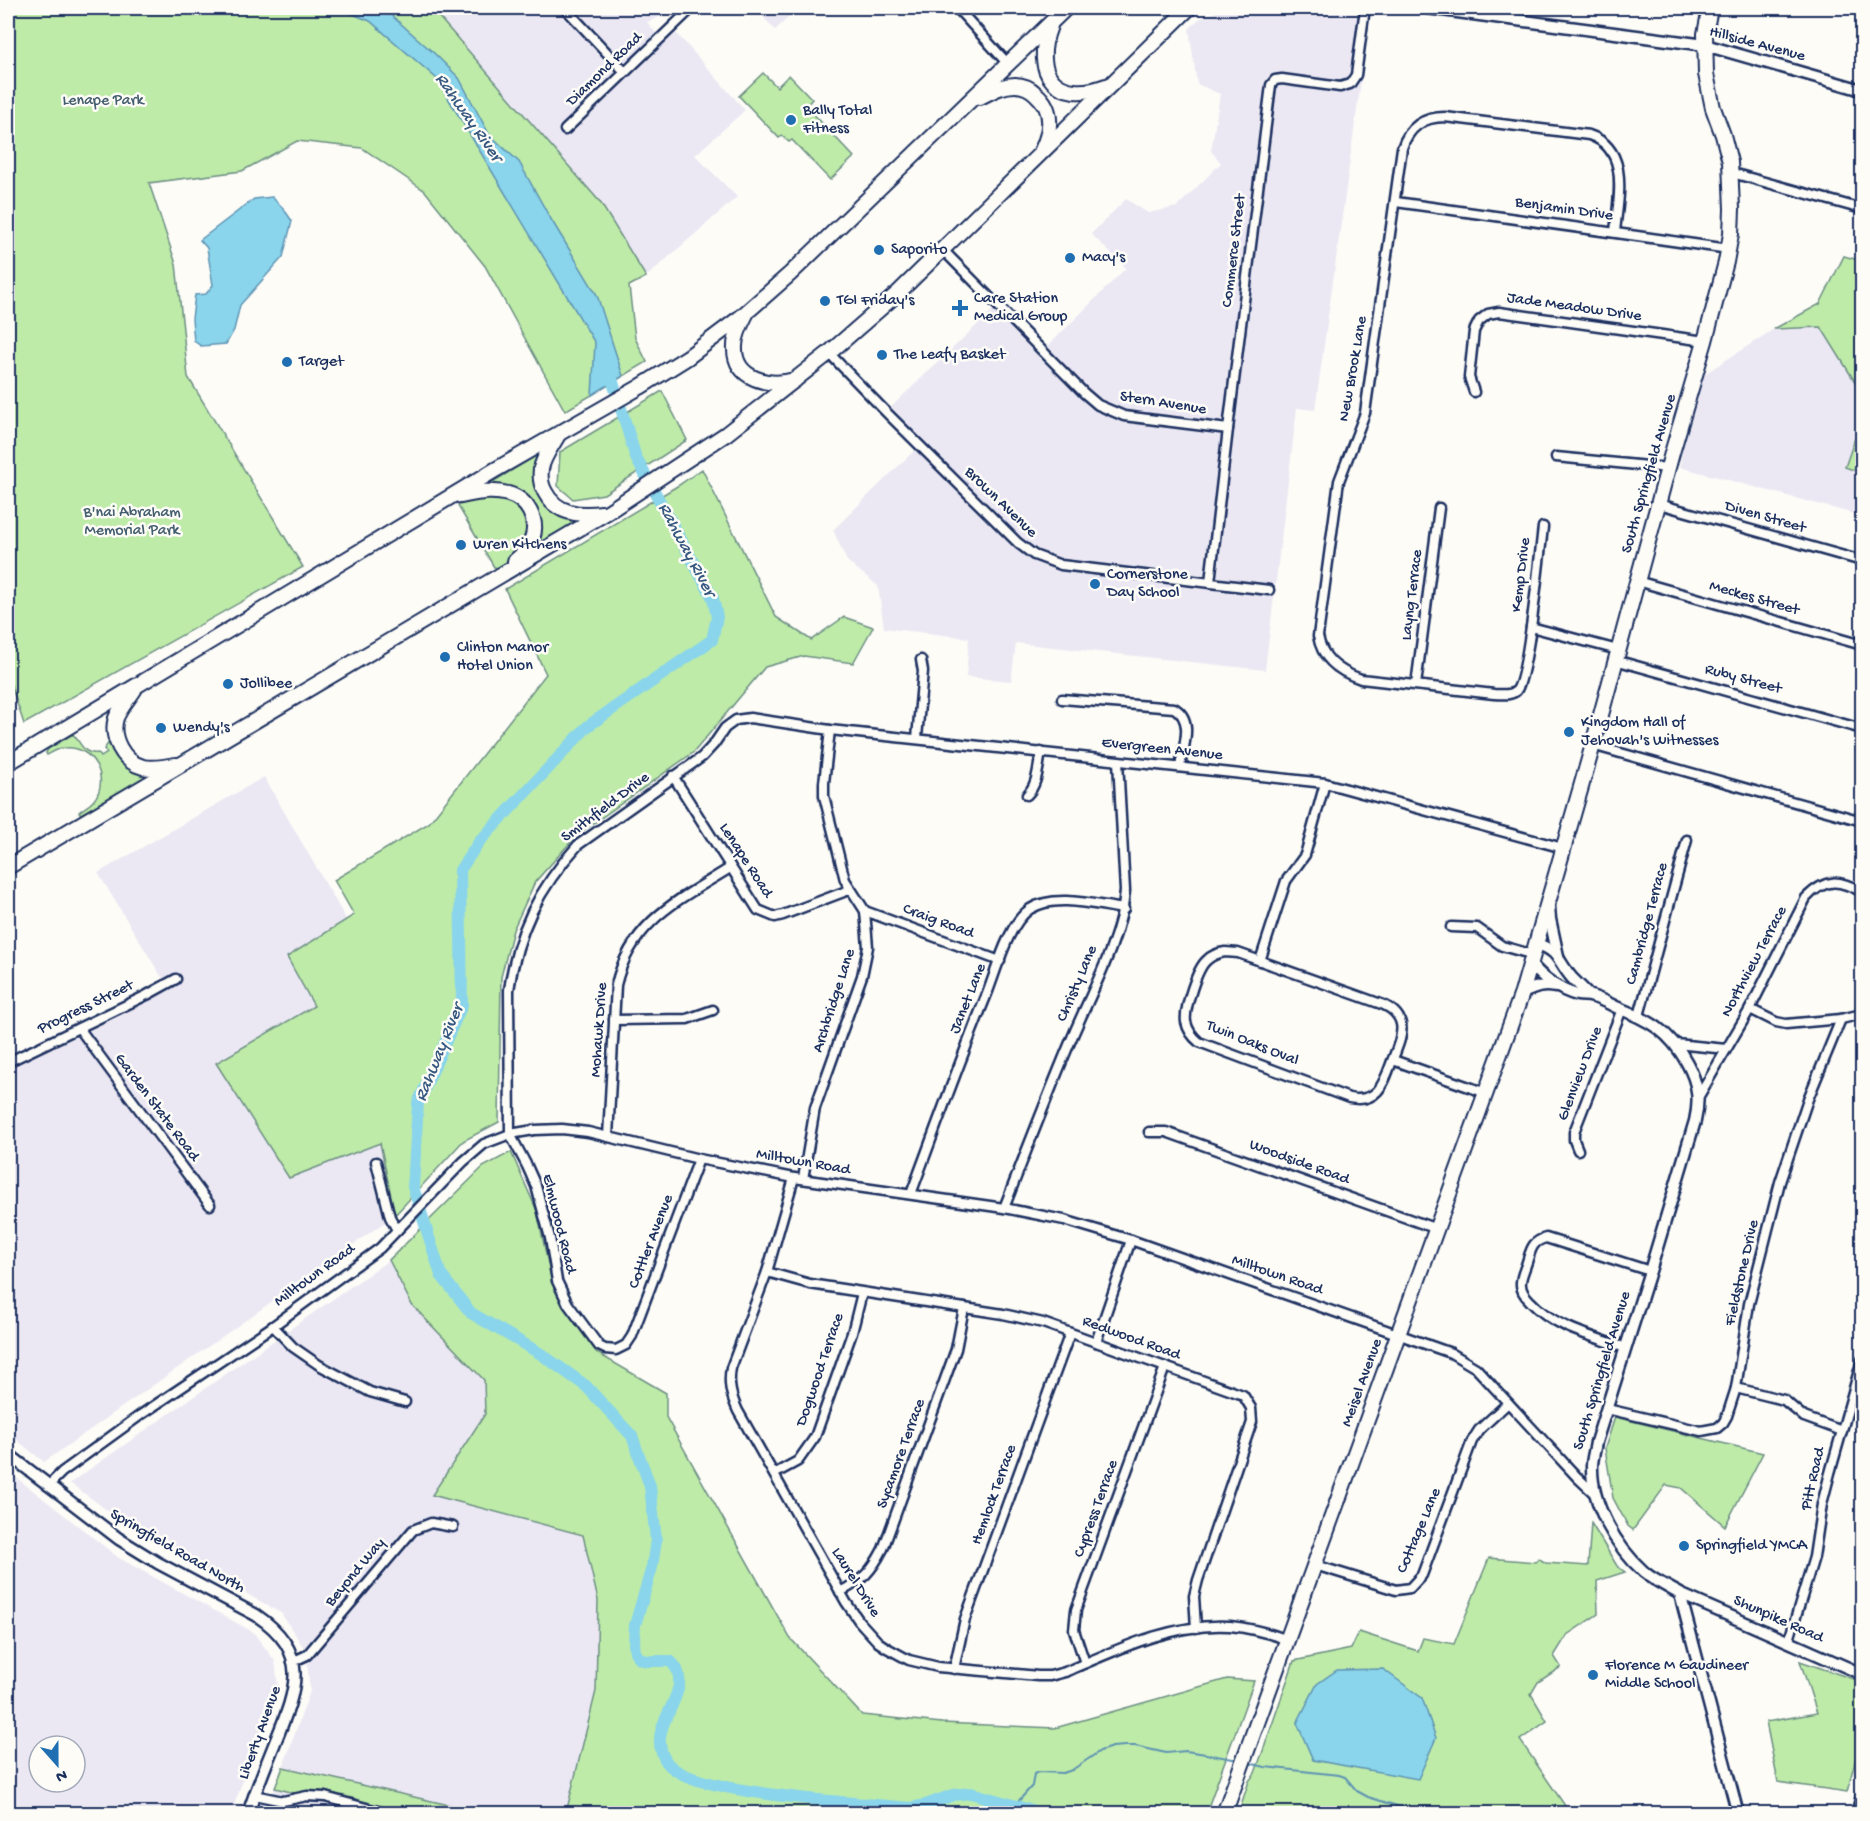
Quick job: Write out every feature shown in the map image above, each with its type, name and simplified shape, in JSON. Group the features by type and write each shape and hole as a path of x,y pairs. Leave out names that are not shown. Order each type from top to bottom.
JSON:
{"main road":[{"path":"8,763 688,357 790,274 1066,8"},
{"path":"8,867 82,828 184,763 609,511 726,434 798,379 898,293 1189,8"},
{"name":"South Springfield Avenue","path":"1534,954 1729,249 1732,209 1731,173 1723,135 1709,93 1705,62 1706,26 1710,8"},
{"path":"1052,22 1045,40 1043,54 1045,68 1052,80 1064,89 1077,93 1092,91 1111,84"},
{"path":"968,103 1004,86 1018,85 1030,89 1042,99 1049,116 1048,134 1040,154"},
{"path":"746,312 734,348 743,370 754,379 764,382 798,379"},
{"path":"559,434 541,467 541,481 546,494 554,504 565,511 582,514 609,511"},
{"path":"449,499 483,492 501,492 512,495 526,506 533,520 533,538 526,550 503,574"},
{"path":"137,686 115,722 115,735 120,749 130,760 143,767 155,768 184,763"},
{"name":"Meisel Avenue","path":"1224,1814 1437,1229 1534,954"}],"street":[{"path":"565,8 626,72"},
{"name":"Diamond Road","path":"565,130 692,8"},
{"path":"957,8 1008,64"},
{"name":"Commerce Street","path":"1210,582 1271,85 1275,80 1282,79 1340,87 1350,84 1356,75 1365,8"},
{"name":"Hillside Avenue","path":"1427,8 1705,45 1863,90"},
{"name":"New Brook Lane","path":"1531,627 1522,678 1517,690 1511,694 1362,680 1330,663 1323,653 1318,636 1339,481 1365,413 1405,139 1413,127 1428,119 1445,117 1589,135 1597,138 1608,147 1617,163 1619,181 1615,232"},
{"path":"1731,173 1863,209"},
{"name":"Benjamin Drive","path":"1396,202 1729,249"},
{"name":"Stern Avenue","path":"943,250 1098,405 1133,418 1227,429"},
{"name":"Jade Meadow Drive","path":"1474,392 1469,377 1474,330 1479,321 1488,314 1500,312 1705,341"},
{"name":"Brown Avenue","path":"829,353 1018,543 1034,555 1061,565 1269,590"},
{"path":"1556,457 1668,468"},
{"name":"Diven Street","path":"1659,504 1863,561"},
{"name":"Layng Terrace","path":"1416,685 1439,508"},
{"name":"Kemp Drive","path":"1531,627 1543,527"},
{"name":"Meckes Street","path":"1637,581 1863,645"},
{"path":"1531,627 1616,655"},
{"name":"Ruby Street","path":"1616,655 1863,729"},
{"path":"917,738 923,678 921,660"},
{"path":"1062,699 1174,708 1179,711 1186,722 1180,767"},
{"name":"Evergreen Avenue","path":"750,718 831,730 1325,783 1563,848"},
{"name":"Smithfield Drive","path":"510,1134 509,990 516,952 534,906 551,877 578,845 702,756 730,724 736,720 750,718"},
{"path":"831,730 824,796 840,864 849,890 865,911"},
{"path":"1592,745 1863,821"},
{"path":"1026,795 1033,789 1036,782 1041,752"},
{"name":"Christy Lane","path":"1004,1208 1124,909 1118,761"},
{"name":"Lenape Road","path":"673,776 758,910 775,917 849,890"},
{"path":"1260,961 1286,881 1305,855 1325,783"},
{"name":"Cambridge Terrace","path":"1639,1016 1687,840"},
{"name":"Mohawk Drive","path":"608,1137 616,984 623,961 636,939 660,913 730,868"},
{"name":"Northview Terrace","path":"1699,1096 1750,1009 1807,897 1818,887 1830,883 1846,883 1863,892"},
{"name":"Janet Lane","path":"911,1194 958,1066 1014,928 1021,918 1031,909 1045,902 1062,900 1124,909"},
{"path":"1549,902 1558,957"},
{"name":"Craig Road","path":"865,911 1000,961"},
{"name":"Archbridge Lane","path":"799,1179 815,1108 865,966 868,937 865,911"},
{"path":"1451,927 1477,928 1502,946 1534,954"},
{"name":"South Springfield Avenue","path":"1590,996 1573,979 1550,948 1534,954 1540,975 1561,988 1578,995 1590,996 1656,1025 1676,1044 1690,1067 1699,1096 1695,1121 1596,1442 1592,1466 1596,1495 1606,1523 1614,1537 1633,1561 1658,1582 1680,1594"},
{"name":"Twin Oaks Oval","path":"1225,952 1238,953 1390,1008 1398,1016 1402,1026 1401,1037 1393,1060 1377,1092 1367,1098 1355,1099 1199,1042 1190,1033 1186,1014 1202,965 1212,956 1225,952"},
{"name":"Progress Street","path":"8,1062 176,979"},
{"path":"1522,993 1547,985 1561,988"},
{"name":"Glenview Drive","path":"1578,1150 1574,1132 1622,1009"},
{"path":"1750,1009 1776,1022 1786,1024 1863,1014"},
{"path":"614,1020 687,1019 713,1010"},
{"name":"Fieldstone Drive","path":"1607,1408 1694,1429 1711,1430 1723,1423 1736,1388 1749,1304 1780,1182 1808,1100 1842,1018"},
{"name":"Garden State Road","path":"79,1028 210,1205"},
{"path":"1676,1044 1726,1049"},
{"path":"1393,1060 1486,1093"},
{"name":"Milltown Road","path":"48,1486 62,1472 142,1414 273,1326 380,1248 463,1162 484,1144 510,1134 562,1129 799,1179 1004,1208 1064,1220 1131,1240 1451,1353 1476,1368 1577,1478 1596,1495"},
{"name":"Woodside Road","path":"1149,1132 1166,1132 1437,1229"},
{"name":"Elmwood Road","path":"510,1134 536,1186 550,1238 557,1281 568,1305 595,1342 605,1349 616,1350 632,1336"},
{"name":"Cottler Avenue","path":"632,1336 699,1158"},
{"path":"376,1162 390,1217 398,1230"},
{"name":"Laurel Drive","path":"799,1179 731,1368 729,1390 738,1411 859,1622 887,1648 909,1659 954,1669 1050,1676 1161,1635 1196,1628 1228,1626 1263,1632 1288,1640"},
{"path":"1626,1348 1557,1323 1546,1316 1524,1295 1521,1286 1522,1277 1532,1246 1546,1238 1650,1271"},
{"path":"1096,1342 1131,1240"},
{"name":"Redwood Road","path":"767,1272 810,1284 1033,1321 1243,1395 1248,1401 1252,1415 1251,1430 1198,1580 1194,1596 1196,1628"},
{"name":"Dogwood Terrace","path":"774,1474 798,1461 815,1437 852,1332 861,1293"},
{"name":"Sycamore Terrace","path":"840,1592 859,1582 870,1572 883,1549 956,1349 964,1308"},
{"path":"273,1326 293,1347 319,1365 370,1392 405,1402"},
{"name":"Hemlock Terrace","path":"954,1669 965,1619 1070,1333"},
{"name":"Pitt Road","path":"1789,1640 1814,1557 1822,1504 1863,1360"},
{"name":"Cypress Terrace","path":"1085,1663 1074,1630 1076,1610 1165,1367"},
{"path":"1736,1388 1784,1400 1804,1417 1842,1431"},
{"name":"Cottage Lane","path":"1315,1565 1396,1590 1410,1588 1422,1575 1472,1441 1479,1430 1508,1403"},
{"name":"Springfield Road North","path":"8,1454 119,1539 158,1563 262,1619 283,1639 292,1662"},
{"name":"Beyond Way","path":"292,1662 307,1655 413,1530 431,1523 453,1527"},
{"path":"1680,1594 1738,1814"},
{"name":"Shunpike Road","path":"1680,1594 1863,1674"},
{"name":"Liberty Avenue","path":"248,1814 293,1697 295,1676 292,1662"},
{"path":"254,1795 283,1801 307,1796 326,1797 389,1814"},
{"path":"1857,1814 1862,1797"}],"shaded area":[{"path":"431,8 683,8 647,22 659,37 670,26 745,110 695,155 737,197 646,277 600,202"},
{"path":"755,8 799,8 775,30"},
{"path":"1226,8 1309,8 1370,16 1315,410 1297,408 1265,670 1016,643 1011,681 966,677 969,638 884,628 878,586 847,561 833,530 920,445 887,411 998,305 1043,351 1126,268 1091,234 1126,199 1148,213 1177,207 1221,163 1211,151 1220,94 1197,84 1189,29 1199,19"},
{"path":"1821,327 1862,393 1862,418 1845,467 1862,473 1862,516 1680,467 1684,436 1703,375 1774,329"},
{"path":"264,777 346,919 287,957 314,1006 217,1062 380,1143 395,1215 44,1462 8,1433 8,1069 169,989 98,873"},
{"path":"389,1260 412,1305 484,1380 485,1414 432,1495 583,1535 598,1600 596,1691 566,1813 484,1813 283,1767 310,1691 306,1651 281,1613 137,1532 70,1483"},
{"path":"8,1471 119,1558 253,1632 275,1661 278,1686 231,1813 8,1813"},
{"path":"275,1788 372,1813 266,1814"}],"green space":[{"path":"8,8 431,8 600,202 646,277 629,286 635,338 647,362 565,411 485,266 425,191 362,148 297,141 242,171 149,183 176,264 188,377 303,567 24,724 8,676"},
{"name":"Bally Total Fitness","path":"763,73 777,87 789,75 812,99 806,106 854,157 830,180 792,140 789,142 782,136 779,138 739,96"},
{"path":"1844,256 1862,261 1862,393 1821,327 1774,329 1820,304"},
{"path":"662,391 687,440 604,494 573,499 558,486 560,452"},
{"path":"1862,418 1862,473 1845,467"},
{"path":"539,454 537,481 579,521 539,545 534,545 535,511 486,486"},
{"path":"702,469 776,617 811,640 844,617 873,627 853,663 804,656 765,667 694,752 577,835 535,882 513,930 501,977 499,1122 463,1141 395,1215 380,1143 289,1178 216,1063 314,1006 287,957 354,915 334,880 429,823 546,674 505,589"},
{"path":"477,496 510,499 526,513 530,533 517,556 498,568 494,567 458,506"},
{"path":"73,734 83,748 89,752 98,753 101,757 107,753 104,749 110,741 117,755 119,754 152,774 81,814 79,812 92,802 99,791 99,773 96,765 91,757 75,748 62,748 47,755 46,753 48,749"},
{"path":"511,1152 537,1211 550,1273 565,1309 597,1353 666,1393 666,1417 790,1638 862,1715 942,1723 1055,1728 1227,1679 1254,1681 1206,1813 566,1813 596,1691 598,1600 583,1535 432,1495 485,1414 484,1380 412,1305 389,1260 483,1167"},
{"path":"1615,1417 1763,1453 1725,1526 1681,1488 1666,1485 1633,1530 1628,1526 1613,1498 1605,1448"},
{"path":"1591,1523 1617,1566 1625,1572 1597,1581 1598,1614 1567,1635 1554,1656 1561,1667 1538,1682 1531,1694 1547,1721 1520,1740 1570,1813 1238,1814 1249,1781 1255,1773 1294,1661 1351,1649 1359,1632 1418,1651 1423,1638 1454,1644 1489,1558 1536,1562 1538,1558 1546,1563 1588,1566"},
{"path":"1800,1661 1862,1682 1862,1734 1847,1792 1778,1782 1766,1722 1817,1713"},
{"path":"283,1767 484,1813 372,1813 275,1788"}],"water":[{"path":"326,8 383,8 459,78 489,134 519,162 597,295 623,376 592,395 595,343 436,78 370,21 340,9"},
{"path":"272,197 292,221 283,257 240,305 234,330 226,344 201,346 194,341 192,319 195,295 206,294 213,285 207,248 200,240 254,199"},
{"path":"1383,1669 1422,1698 1436,1738 1418,1779 1313,1760 1297,1723 1317,1684 1337,1670"}],"waterway":[{"name":"Rahway River","path":"609,369 636,458 713,598 717,617 712,640 588,726 479,842 460,870 462,1005 418,1103 413,1187 441,1275 471,1313 541,1354 586,1386 632,1436 650,1486 656,1540 652,1567 635,1625 635,1652 640,1659 647,1661 670,1661 679,1676 677,1693 661,1734 661,1751 670,1765 699,1780 772,1794 910,1808 953,1795 971,1793 1044,1814"},
{"path":"1015,1805 1032,1786 1034,1774 1038,1772 1063,1773 1072,1770 1100,1751 1112,1747 1135,1746 1166,1753 1186,1751 1238,1760"},
{"path":"1249,1763 1265,1767 1339,1775 1345,1777 1357,1791 1368,1797 1433,1814"}],"place":[{"name":"Bally Total Fitness","path":"791,120"},
{"name":"Saporito","path":"879,250"},
{"name":"Macy's","path":"1070,258"},
{"name":"TGI Friday's","path":"825,301"},
{"name":"Care Station Medical Group","path":"960,308"},
{"name":"The Leafy Basket","path":"882,355"},
{"name":"Target","path":"287,362"},
{"name":"Wren Kitchens","path":"461,545"},
{"name":"Cornerstone Day School","path":"1095,584"},
{"name":"Clinton Manor Hotel Union","path":"445,657"},
{"name":"Jollibee","path":"228,684"},
{"name":"Wendy's","path":"161,728"},
{"name":"Kingdom Hall of Jehovah's Witnesses","path":"1569,732"},
{"name":"Springfield YMCA","path":"1684,1546"},
{"name":"Florence M Gaudineer Middle School","path":"1593,1675"}],"park label":[{"name":"Lenape Park","path":"103,101"},
{"name":"B'nai Abraham Memorial Park","path":"132,522"}]}
